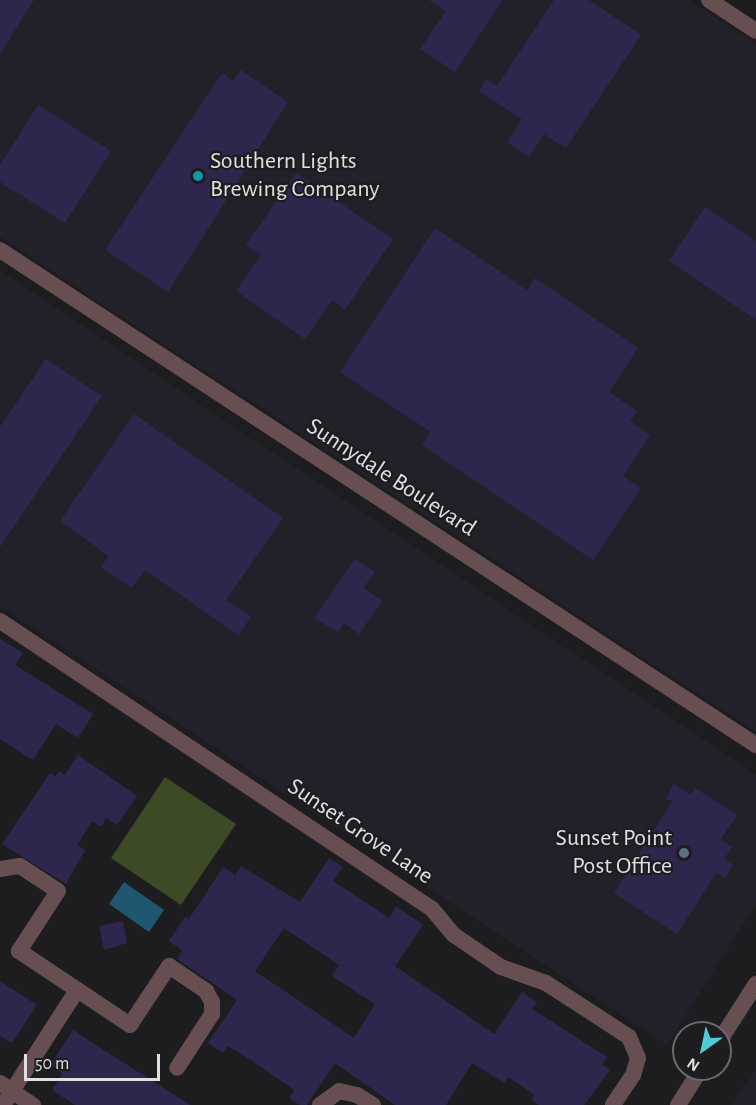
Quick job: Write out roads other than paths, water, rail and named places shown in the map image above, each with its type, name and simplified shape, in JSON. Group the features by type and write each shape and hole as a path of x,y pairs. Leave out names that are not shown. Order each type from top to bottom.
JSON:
{"street":[{"path":"709,0 756,31"},
{"name":"Sunnydale Boulevard","path":"0,250 756,746"},
{"name":"Sunset Grove Lane","path":"0,621 432,909 454,935 501,967 546,983 629,1037 638,1058 633,1075 613,1105"},
{"path":"0,869 5,865 20,866 58,891 19,951 130,1025 169,966 206,991 212,1002 212,1014 177,1068"},
{"path":"732,1021 756,984"},
{"path":"33,1105 5,1093 77,990"},
{"path":"678,1105 693,1081"},
{"path":"320,1105 339,1090 357,1095 373,1105"}],"water":[{"path":"124,882 164,910 149,932 109,904"}],"place":[{"name":"Southern Lights Brewing Company","path":"198,176"},
{"name":"Sunset Point Post Office","path":"684,853"}]}
